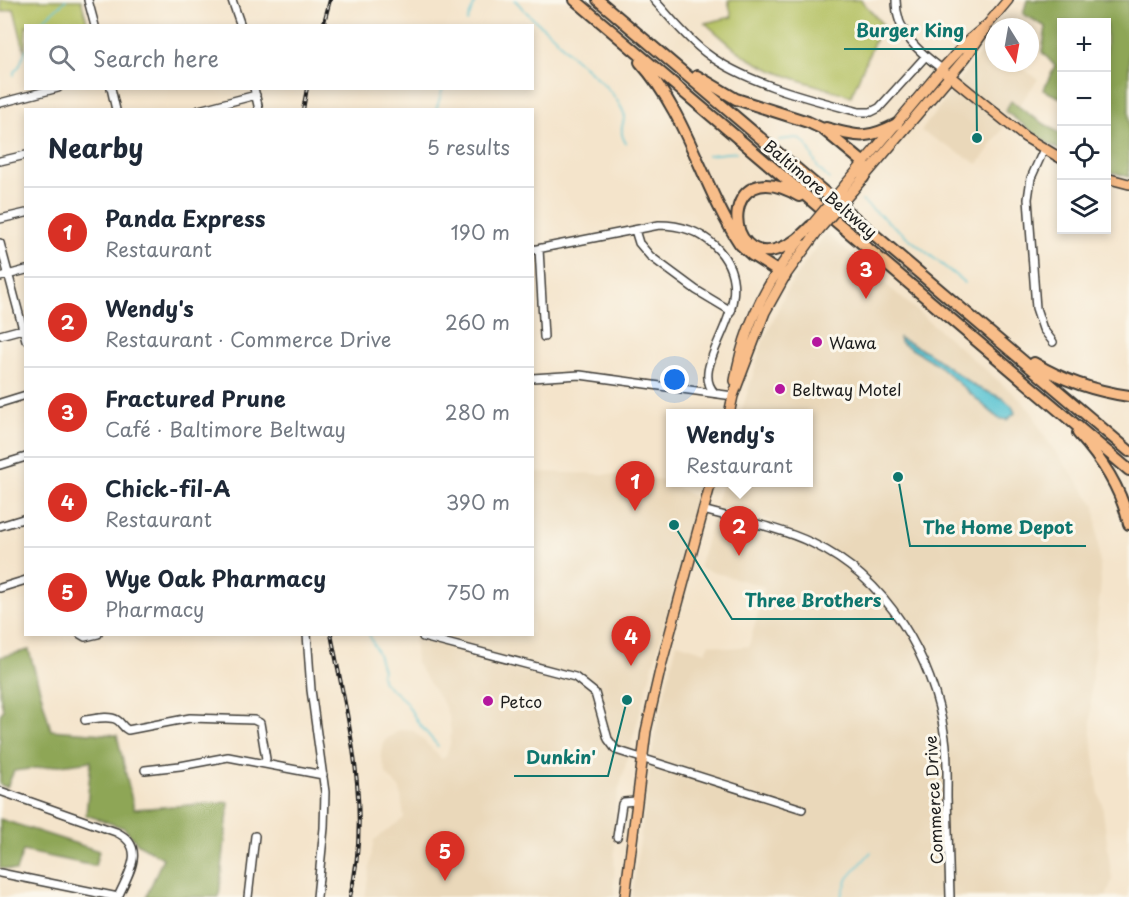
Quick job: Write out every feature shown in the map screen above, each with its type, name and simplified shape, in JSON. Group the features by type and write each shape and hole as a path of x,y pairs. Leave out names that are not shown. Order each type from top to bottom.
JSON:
{"highway":[{"name":"Baltimore Beltway","path":"574,0 1129,470"},
{"name":"Baltimore Beltway","path":"598,0 1129,451"},
{"path":"604,25 648,72 666,97 740,244 783,271"},
{"path":"647,42 727,94 753,106 862,136 879,133 897,124"},
{"path":"808,122 823,129 864,163 863,178"},
{"path":"783,271 745,241 740,234 736,221 741,201 749,191 762,185 779,186 825,211"},
{"path":"756,248 771,250 784,247 814,229"},
{"path":"996,337 1034,363 1064,379 1089,388 1126,396"},
{"path":"1049,402 1097,456 1118,491 1129,524"}],"main road":[{"path":"993,18 1008,0"},
{"path":"730,409 739,356 757,308 814,229 849,187 864,163 942,69 985,27"},
{"path":"849,187 863,178 976,45 985,29"},
{"path":"942,69 1001,119 1057,156"},
{"path":"1111,179 1129,184"},
{"path":"625,897 642,758 653,698 710,487"}],"street":[{"path":"88,0 94,24"},
{"path":"232,0 241,24"},
{"path":"654,0 693,42 736,72 859,112 871,112 879,108 925,57"},
{"path":"896,0 903,30 912,44 942,69"},
{"path":"0,104 51,90"},
{"path":"111,90 116,108"},
{"path":"205,108 255,92 259,108"},
{"path":"1044,149 1031,178 1028,199 1036,308 1043,329 1053,342"},
{"path":"0,161 24,155"},
{"path":"0,219 24,213"},
{"path":"544,337 536,249 659,225 680,226 705,238 722,255 734,290 731,311 708,368 707,381 715,393"},
{"path":"635,230 639,243 650,256 696,290 731,311"},
{"path":"0,243 24,329 0,335"},
{"path":"0,277 24,271"},
{"path":"534,378 580,375 734,396"},
{"path":"0,403 24,396"},
{"path":"0,465 24,458"},
{"name":"Commerce Drive","path":"703,510 790,535 823,548 861,575 901,621 929,674 942,723 946,756 950,897"},
{"path":"0,526 24,519"},
{"path":"0,588 24,581"},
{"path":"307,636 311,690 323,775 324,828 317,897"},
{"path":"423,637 575,677 594,693 598,700 608,739 616,750 802,809"},
{"path":"86,720 111,717 118,720 122,727 128,730 190,718 254,720 260,723 262,730 266,759 264,763"},
{"path":"145,770 228,757 323,775"},
{"path":"0,790 116,832 127,839 133,849 134,860 118,897 0,873"},
{"path":"617,837 620,807 624,802 626,792"},
{"path":"624,802 636,801"},
{"path":"248,897 255,836"}],"shaded area":[{"path":"985,47 985,72 1028,72 1038,79 978,164 921,131"},
{"path":"826,233 1022,401 1033,414 1044,436 1095,505 1101,582 1091,687 1091,732 1112,880 1106,897 632,897 655,734 677,643 706,652 709,643 728,648 749,646 765,587 699,568 712,520 767,535 771,521 715,506 721,487 813,487 813,409 742,409 763,342 789,286"},
{"path":"534,472 636,475 666,482 666,487 677,487 690,495 698,495 615,804 614,897 365,897 374,840 404,818 400,789 387,775 383,763 381,753 385,740 400,730 414,731 442,759 446,756 450,744 449,717 443,703 416,663 414,636 534,636"}],"green space":[{"path":"0,0 81,0 88,24 24,24 24,49 14,9 2,12"},
{"path":"728,0 861,0 882,24 851,96 780,73 736,50 705,23 732,17"},
{"path":"1027,0 1129,0 1129,177 1111,172 1111,18 1057,18 1057,96 1043,90 1055,66 1042,52 1046,27 1039,23 1039,18 1030,18 1023,14"},
{"path":"1011,101 1057,132 1057,149 1049,144 1005,111"},
{"path":"29,650 51,730 117,735 134,809 229,802 219,897 146,897 163,858 138,844 124,828 86,815 91,761 14,771 7,787 0,785 0,715 3,710 0,694 0,657"},
{"path":"0,819 99,851 95,866 23,851 16,871 0,868"}],"water":[{"path":"899,338 927,352 976,387 1002,398 1012,406 1015,413 1007,420 998,418 937,364 900,342"}],"waterway":[{"path":"38,24 66,0"},
{"path":"467,22 476,0"},
{"path":"515,0 615,98 625,116 622,133 626,143"},
{"path":"14,75 24,54"},
{"path":"437,108 442,90"},
{"path":"779,140 795,138 801,140 807,145 818,168 829,179"},
{"path":"708,155 736,152"},
{"path":"862,201 965,283"},
{"path":"370,636 383,670 381,675 383,682 405,701 419,724 438,746"},
{"path":"841,897 848,878 871,852"}],"railway":[{"path":"324,24 330,0"},
{"path":"303,108 307,90"},
{"path":"331,636 350,732 358,798 359,831 350,897"}],"place":[{"name":"Burger King","path":"977,138"},
{"name":"Fractured Prune","path":"866,299"},
{"name":"Wawa","path":"817,342"},
{"name":"Beltway Motel","path":"780,389"},
{"name":"The Home Depot","path":"898,477"},
{"name":"Panda Express","path":"635,511"},
{"name":"Three Brothers","path":"674,525"},
{"name":"Wendy's","path":"739,556"},
{"name":"Chick-fil-A","path":"631,666"},
{"name":"Dunkin'","path":"627,700"},
{"name":"Petco","path":"488,701"},
{"name":"Wye Oak Pharmacy","path":"445,881"}]}
